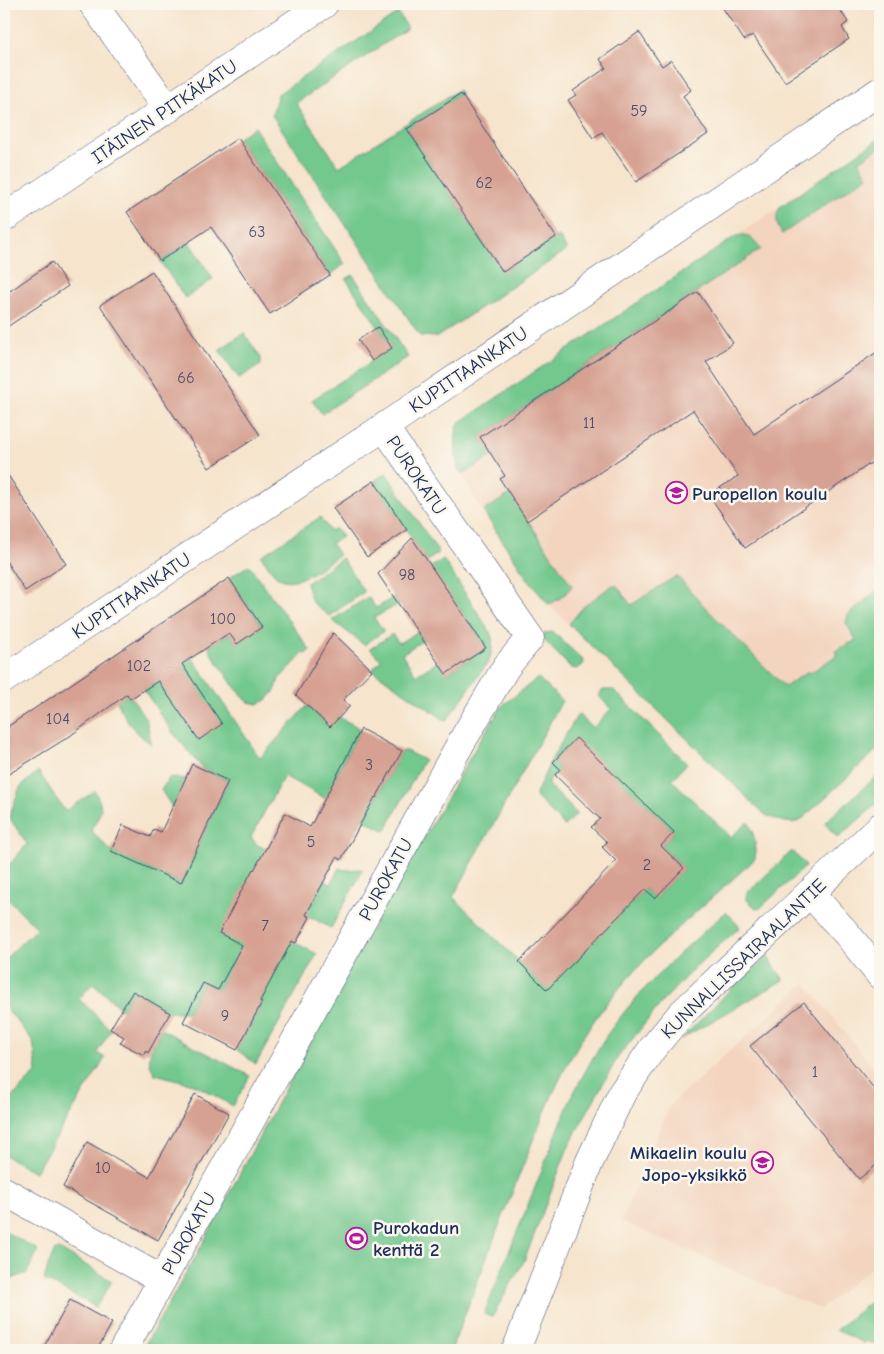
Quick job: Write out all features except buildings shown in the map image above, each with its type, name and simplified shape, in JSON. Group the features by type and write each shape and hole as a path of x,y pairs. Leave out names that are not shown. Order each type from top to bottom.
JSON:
{"street":[{"path":"93,4 168,109"},
{"name":"ITÄINEN PITKÄKATU","path":"4,218 324,4"},
{"name":"KUPITTAANKATU","path":"4,679 384,427 880,91"},
{"name":"PUROKATU","path":"123,1350 462,741 506,667 530,638 384,427"},
{"name":"KUNNALLISSAIRAALANTIE","path":"516,1350 589,1163 622,1093 652,1049 681,1014 880,827"},
{"path":"810,893 880,975"},
{"path":"4,1191 162,1280"}],"shaded area":[{"name":"Puropellon koulu","path":"880,147 880,702 768,803 536,592 493,529 458,468 456,449 736,236 780,207"},
{"name":"Mikaelin koulu Jopo-yksikkö","path":"805,983 880,1076 880,1260 820,1309 621,1221 670,1105"}],"green space":[{"path":"398,13 408,28 296,103 339,167 458,90 461,94 407,129 503,272 556,237 559,236 567,250 437,337 420,336 272,115 278,94"},
{"path":"254,127 345,264 330,275 238,138"},
{"path":"880,138 880,147 859,161 868,176 782,234 777,221 780,207"},
{"path":"736,236 749,236 761,249 480,437 493,456 464,473 459,471 456,431 459,423"},
{"path":"189,242 213,279 185,298 160,261"},
{"path":"353,275 408,357 322,414 312,400 392,348 346,279"},
{"path":"244,333 261,358 261,365 239,378 219,350"},
{"path":"386,473 439,553 427,561 374,481"},
{"path":"510,494 572,586 561,597 551,603 548,604 527,578 485,514 485,510"},
{"path":"320,517 330,531 335,528 342,537 331,543 339,555 302,578 286,581 279,578 261,556"},
{"path":"342,558 364,592 329,616 312,602 306,583"},
{"path":"443,559 489,630 492,641 489,661 446,721 372,670 381,660 370,649 392,634 399,643 417,632 423,640 402,654 416,675 438,662 446,674 486,648 431,567"},
{"path":"249,565 310,650 306,654 304,653 279,679 275,691 267,700 258,704 248,702 233,685 209,650 210,646 229,633 237,644 262,627 229,578"},
{"path":"678,577 704,606 785,687 808,671 810,673 837,655 835,651 856,640 846,623 848,615 880,588 880,747 800,821 782,821 764,814 569,624 585,605 613,585 617,586 631,605 673,578"},
{"path":"368,597 376,608 394,597 399,604 374,618 384,631 364,645 332,620"},
{"path":"167,620 260,758 307,706 321,719 331,709 339,717 361,729 336,776 376,798 402,751 406,751 424,760 385,831 284,776 251,837 256,844 331,884 339,868 363,870 331,928 272,897 292,941 317,954 256,1064 237,1050 262,1002 222,982 218,990 203,983 188,1012 168,1012 133,991 122,1010 93,983 79,999 111,1030 97,1053 105,1058 35,1172 4,1155 4,1105 37,1072 33,1041 4,1005 4,960 37,928 4,893 4,867 11,863 27,844 9,817 20,787 38,771 65,811 95,791 101,807 91,830 111,851 181,883 228,781 204,770 173,733 144,690 174,669"},
{"path":"553,632 584,661 583,665 577,669 571,668 542,638 545,633"},
{"path":"105,662 146,719 152,745 133,728 120,708"},
{"path":"538,678 562,701 453,897 547,989 645,889 655,898 684,868 661,846 674,832 576,739 553,762 560,769 547,783 577,814 564,826 535,796 551,760 577,716 579,715 593,728 611,709 599,696 599,693 603,690 614,690 687,763 672,780 731,837 748,822 754,840 755,859 674,932 636,970 601,1011 577,1047 557,1084 540,1123 451,1350 142,1350 196,1256 353,961 480,740 503,705"},
{"path":"880,773 880,801 838,838 824,823"},
{"path":"170,777 186,779 184,813 172,807 161,790"},
{"path":"792,851 806,866 759,909 756,908 747,900 747,893"},
{"path":"726,912 740,927 695,967 663,1001 618,1057 567,1150 524,1261 492,1317 484,1314 571,1098 603,1041 645,988"},
{"path":"767,956 784,980 681,1039 738,982"},
{"path":"159,1028 250,1076 233,1106 194,1084 155,1074 149,1060"},
{"path":"4,1231 38,1250 27,1273 4,1282"},
{"path":"55,1250 61,1250 112,1281 96,1307 44,1280"},
{"path":"880,1294 880,1337 876,1345 867,1341 864,1343 836,1330"}],"place":[{"name":"Puropellon koulu","path":"676,493"},
{"name":"Mikaelin koulu Jopo-yksikkö","path":"763,1163"},
{"name":"Purokadun kenttä 2","path":"357,1238"}]}
